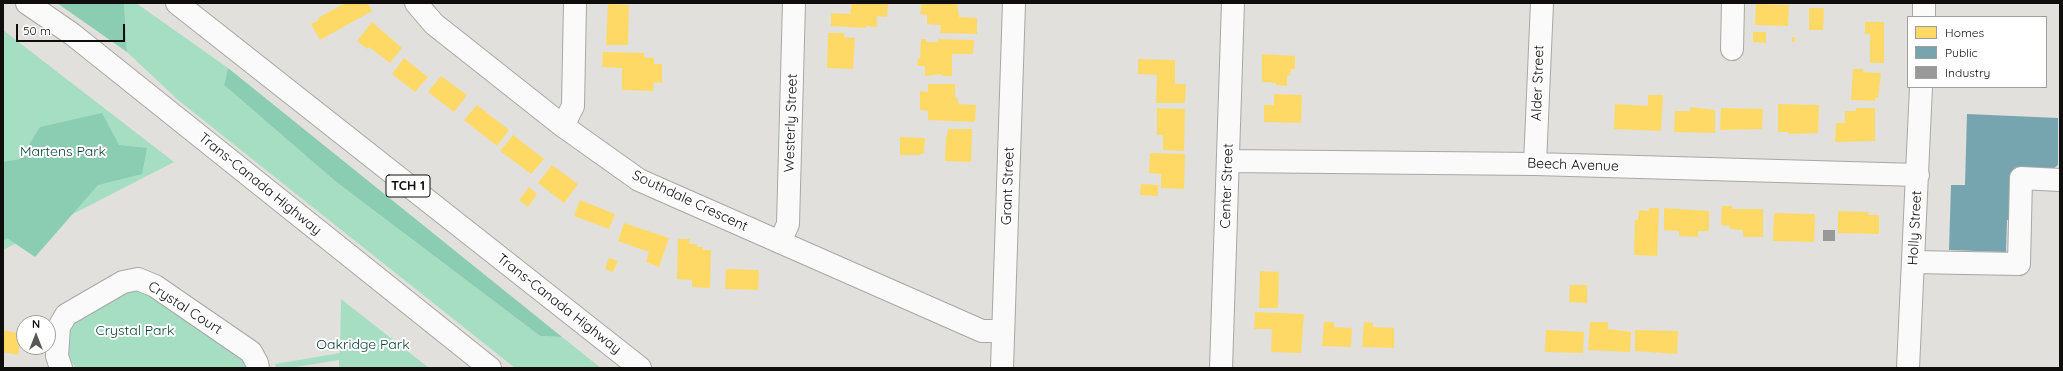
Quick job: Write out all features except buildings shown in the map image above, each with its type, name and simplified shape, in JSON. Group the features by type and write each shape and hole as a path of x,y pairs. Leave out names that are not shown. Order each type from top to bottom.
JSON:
{"main road":[{"name":"Trans-Canada Highway","path":"27,3 72,34 490,368"},
{"name":"Trans-Canada Highway","path":"177,3 640,368"},
{"name":"Southdale Crescent","path":"416,3 434,24 563,126 639,180 982,331 1003,331"},
{"path":"563,126 573,106 575,3"},
{"name":"Westerly Street","path":"780,242 788,224 794,3"},
{"name":"Grant Street","path":"1002,368 1014,3"},
{"name":"Center Street","path":"1221,368 1233,3"},
{"name":"Alder Street","path":"1535,164 1542,3"},
{"path":"1732,49 1733,3"},
{"path":"1924,3 1924,16"},
{"name":"Holly Street","path":"1908,368 1921,88"},
{"name":"Beech Avenue","path":"1228,161 1535,164 1918,176"},
{"path":"1914,262 2018,264 2021,178 2060,180"},
{"name":"Crystal Court","path":"61,368 57,356 59,327 66,315 123,282 138,279 155,286 250,352 257,363 258,368"}],"green space":[{"path":"57,3 124,3 127,52"},
{"path":"124,3 136,3 228,68 224,85 335,181 540,336 562,337 601,368 515,368 178,100 127,52"},
{"name":"Martens Park","path":"3,30 174,162 3,250"},
{"path":"228,68 562,337 540,336 335,181 224,85"},
{"path":"102,113 119,145 147,148 142,174 98,185 35,257 7,238 3,241 3,162 20,159 40,127"},
{"name":"Crystal Park","path":"139,291 151,297 243,360 247,368 76,368 69,355 71,331 74,324 81,317 127,292"},
{"name":"Oakridge Park","path":"341,299 429,368 339,368 339,360 289,368 276,368 275,364 340,353"}]}
